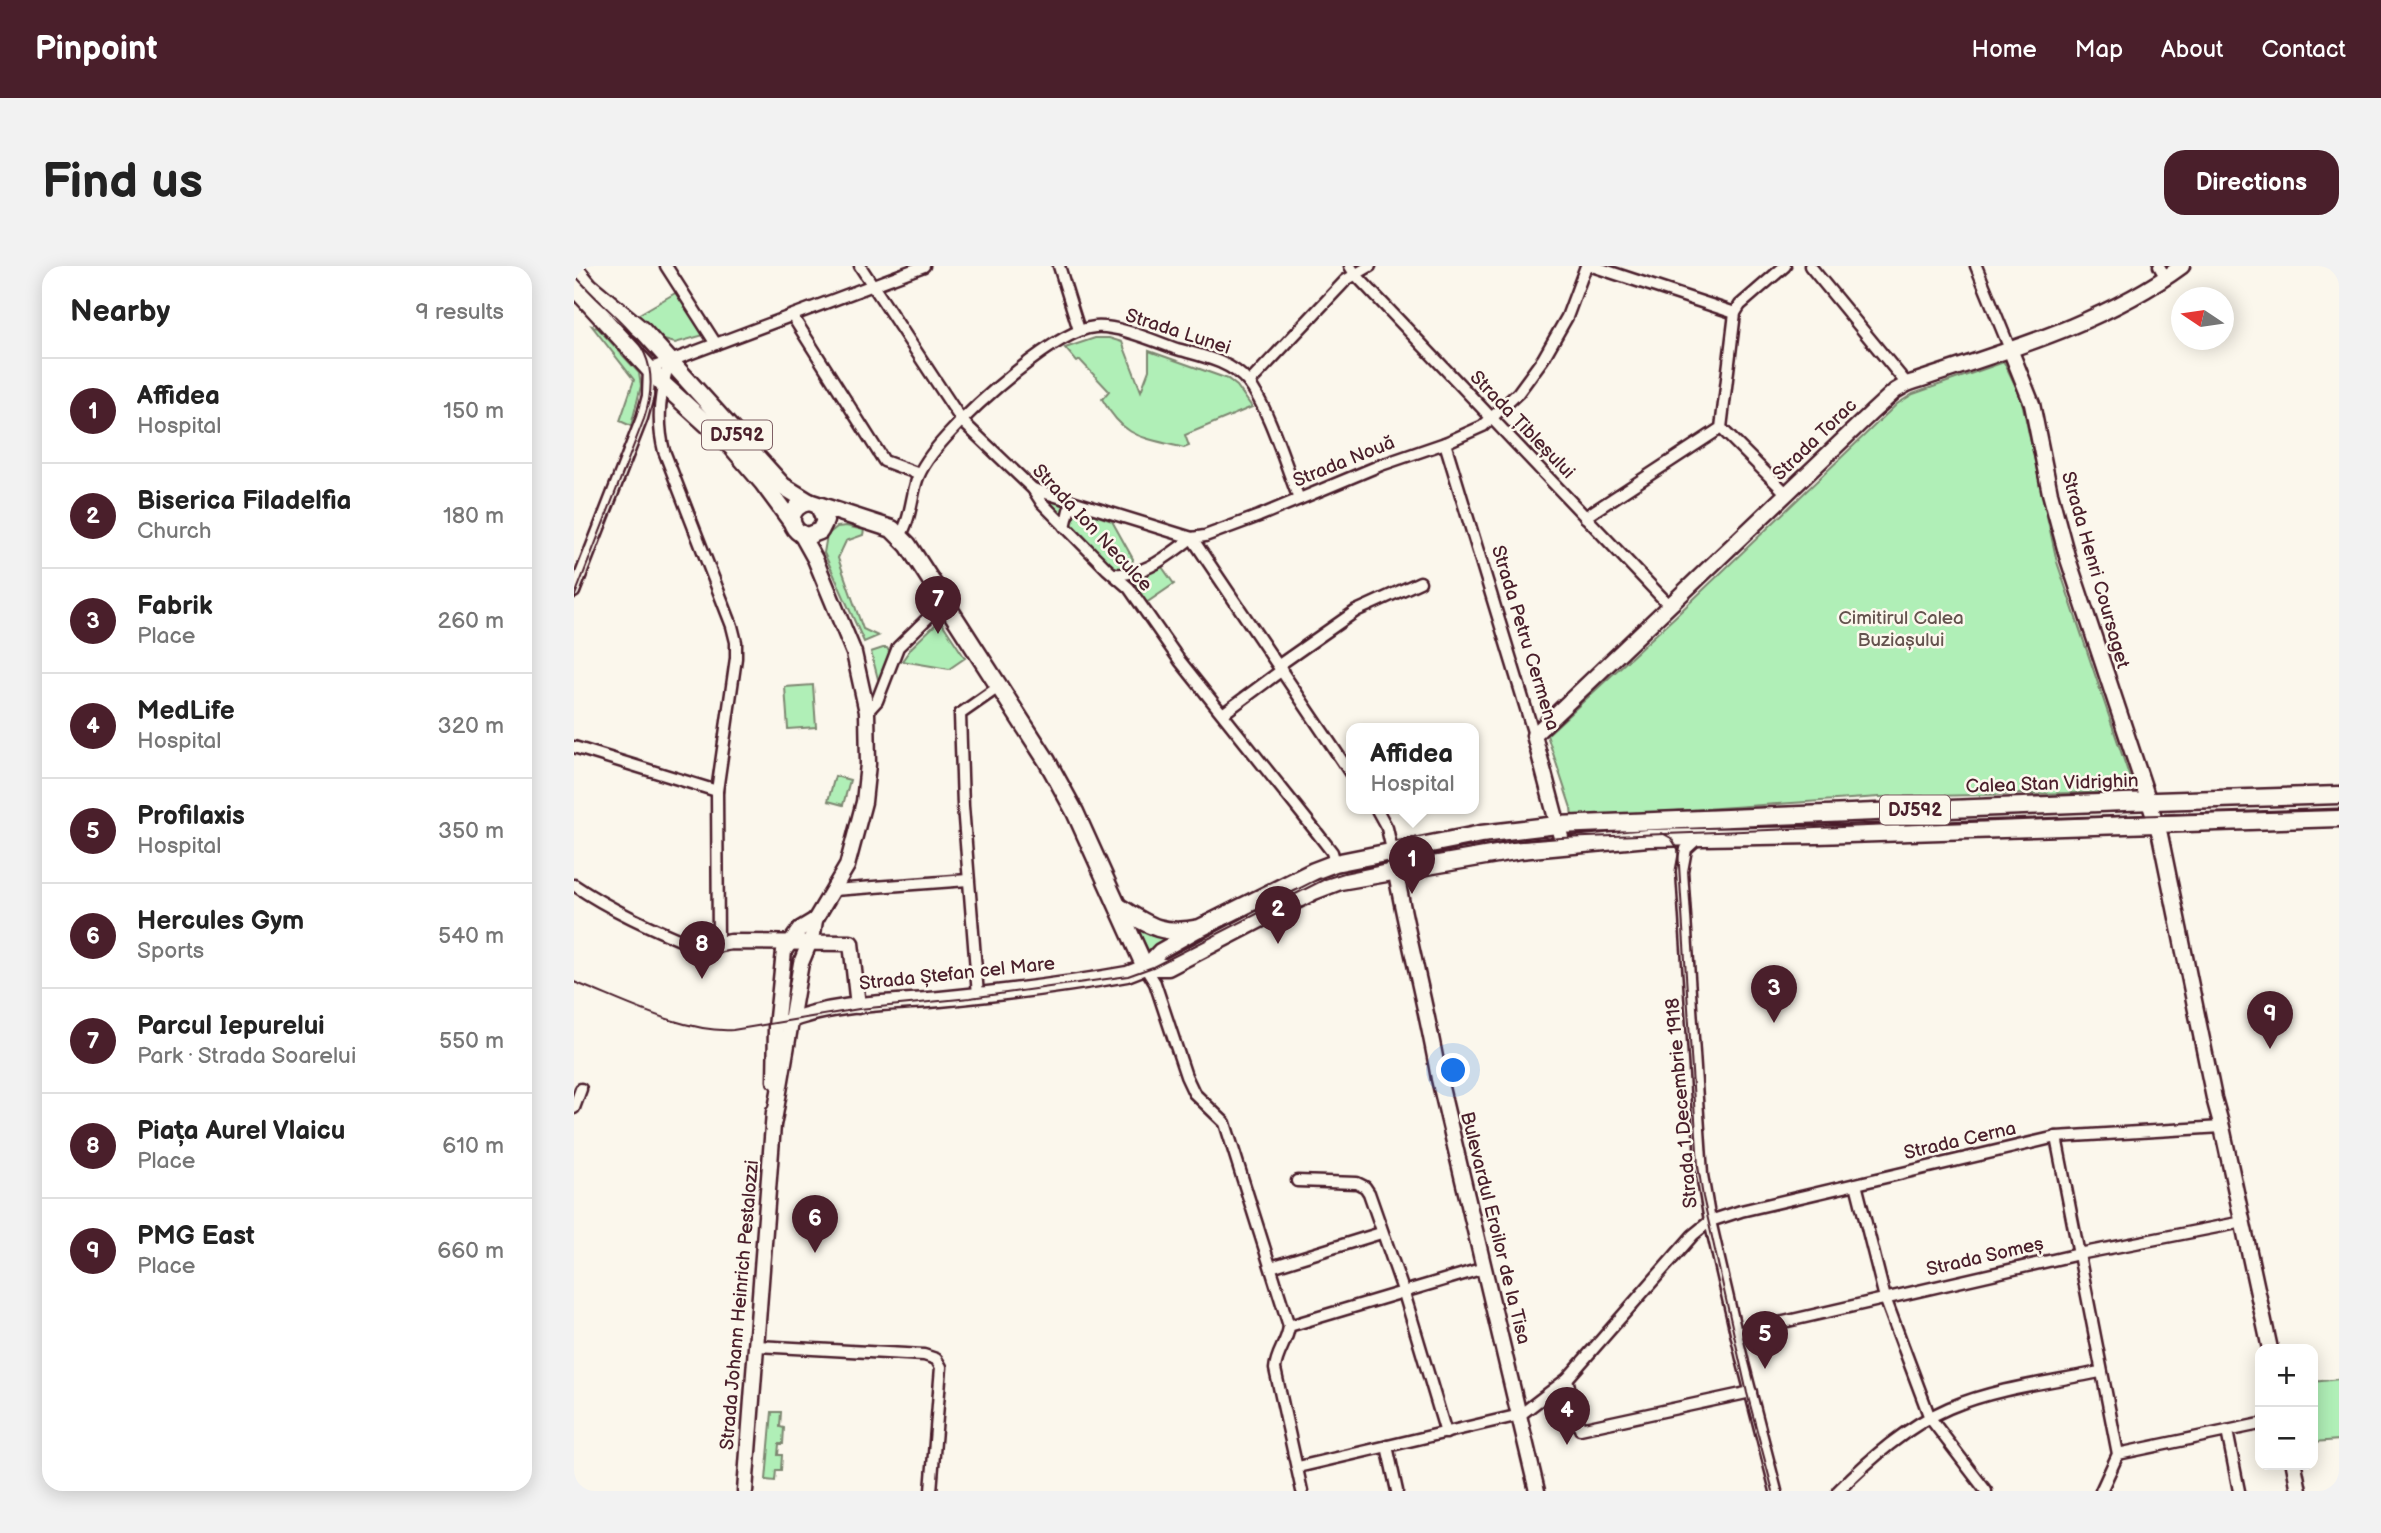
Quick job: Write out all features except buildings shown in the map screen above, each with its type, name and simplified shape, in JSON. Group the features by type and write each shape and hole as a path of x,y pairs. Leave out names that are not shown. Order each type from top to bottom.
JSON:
{"main road":[{"name":"DJ592","path":"574,268 589,286 643,331 783,486 814,504 883,526 900,536"},
{"name":"DJ592","path":"574,287 663,384 732,447 801,534"},
{"path":"791,521 796,507 814,504 824,515 822,528"},
{"path":"801,534 812,535 847,515"},
{"path":"900,536 1047,761 1075,812 1145,967"},
{"name":"Calea Stan Vidrighin","path":"1682,820 2339,795"},
{"name":"DJ592","path":"1699,838 2339,818"},
{"name":"Strada Ștefan cel Mare","path":"1200,929 1314,871 1335,863 1392,850 1481,834 1557,825 1682,820"},
{"name":"Strada Ștefan cel Mare","path":"1145,967 1168,967 1327,886 1395,871 1520,850 1648,838 1699,838"},
{"name":"DJ592","path":"1118,906 1145,924 1167,932 1180,933 1200,929"}],"street":[{"path":"666,266 716,344"},
{"name":"Strada Ion Neculce","path":"860,266 962,421 1033,489 1042,503 1065,527 1129,588 1180,660 1332,852 1335,863"},
{"path":"574,592 642,418 648,396 649,369 924,266"},
{"path":"900,536 907,521 919,474 946,437 1022,366 1079,330 1059,266"},
{"path":"1249,383 1353,270 1370,266"},
{"name":"Strada Nouă","path":"1192,538 1205,536 1381,465 1445,443 1492,419 1533,374 1551,346 1567,317 1586,266"},
{"path":"1592,266 1735,313"},
{"path":"1585,517 1721,428 1735,313 1740,305 1785,266"},
{"path":"1810,266 1907,384"},
{"path":"1976,266 2010,349"},
{"name":"Strada Torac","path":"1534,735 1879,405 1907,384 2059,332 2162,272 2182,266"},
{"name":"Strada Țibleșului","path":"1353,270 1670,606"},
{"path":"793,317 884,461 919,474"},
{"name":"Strada Lunei","path":"1079,330 1107,327 1228,365 1236,370 1249,383 1263,409 1299,499"},
{"name":"Strada Henri Coursaget","path":"2010,349 2032,404 2050,493 2067,556 2157,823 2222,1128 2237,1224 2269,1344"},
{"path":"670,360 663,384 659,420 664,451 736,642 717,791 718,944"},
{"path":"1721,428 1787,494"},
{"name":"Strada Petru Cermena","path":"1445,443 1534,735 1563,845"},
{"path":"1033,489 1192,538 1346,766"},
{"path":"1065,527 1069,510 1079,505"},
{"path":"815,559 822,528"},
{"path":"791,942 800,929 815,920 847,866 864,802 868,764 867,712 854,653 815,559 801,534"},
{"path":"1129,588 1131,578 1136,573 1160,561 1192,538"},
{"path":"1115,574 1136,573"},
{"path":"1224,713 1356,611 1420,582"},
{"path":"867,712 877,701 898,647 944,603"},
{"path":"978,995 968,880 960,714 1000,686"},
{"path":"574,747 717,791"},
{"path":"1379,814 1387,828 1392,850"},
{"name":"Strada 1 Decembrie 1918","path":"1699,838 1685,849 1682,871 1702,1175 1736,1333 1776,1491"},
{"name":"Bulevardul Eroilor de la Tisa","path":"1392,850 1440,1079 1537,1491"},
{"path":"834,890 968,880"},
{"path":"574,885 639,923 692,946 791,942 851,943 858,1006"},
{"name":"Strada Johann Heinrich Pestalozzi","path":"774,1121 801,963 815,920"},
{"name":"Strada Ștefan cel Mare","path":"776,1027 807,1015 858,1006 978,995 1113,976 1145,967 1160,951 1200,929"},
{"path":"791,942 801,963"},
{"name":"Strada Johann Heinrich Pestalozzi","path":"745,1491 774,1121 776,1027 782,959 791,942"},
{"path":"1145,967 1155,983 1193,1091 1225,1123 1289,1325 1277,1354 1275,1369 1303,1491"},
{"path":"574,1108 581,1089"},
{"name":"Strada Cerna","path":"1710,1221 1741,1210 2056,1137 2222,1128"},
{"path":"2056,1137 2118,1454 2101,1491"},
{"path":"1297,1181 1349,1182 1361,1184 1369,1193 1404,1293 1446,1433"},
{"path":"1856,1184 1885,1298 1930,1418 1986,1491"},
{"path":"1298,1467 1520,1415 1567,1379 1685,1243 1710,1221"},
{"name":"Strada Someș","path":"1736,1333 2079,1254 2237,1224"},
{"path":"1271,1267 1381,1233"},
{"path":"1289,1325 1484,1268"},
{"path":"757,1346 929,1356 938,1360 940,1368 931,1491"},
{"path":"1838,1491 1865,1464 1930,1418 1968,1401 2100,1371"},
{"path":"1567,1379 1580,1429 1751,1392"},
{"path":"2118,1454 2255,1425"},
{"path":"2227,1431 2239,1491"},
{"path":"1387,1446 1398,1491"},
{"path":"2295,1470 2299,1491"}],"green space":[{"path":"677,292 704,335 675,343 664,340 634,317"},
{"path":"592,326 598,328 639,373 641,386 631,426 620,421 634,380"},
{"path":"1095,338 1122,342 1141,391 1149,370 1149,351 1228,379 1237,386 1252,407 1185,435 1189,446 1184,448 1136,434 1110,412 1102,399 1109,391 1065,348"},
{"name":"Cimitirul Calea Buziașului","path":"2004,362 2021,397 2057,562 2132,784 2126,792 1879,797 1572,818 1547,735 1897,404 1913,394"},
{"path":"1047,498 1112,521 1133,559 1132,565 1119,569 1111,566 1045,500"},
{"path":"837,527 864,530 863,535 846,541 838,558 863,629 878,636 864,642 824,553 827,535"},
{"path":"1160,564 1174,584 1146,603 1135,586 1136,580"},
{"path":"940,620 965,658 949,669 902,661 912,647"},
{"path":"887,648 890,653 879,683 871,652"},
{"path":"813,685 816,727 788,729 785,687"},
{"path":"835,776 850,780 843,805 828,801"},
{"path":"1135,924 1173,937 1149,952"},
{"path":"2339,1379 2339,1440 2318,1442 2318,1381"},
{"path":"772,1412 781,1412 780,1427 784,1428 783,1444 779,1444 778,1455 782,1455 781,1470 776,1470 775,1481 766,1480"}],"tram line":[{"path":"574,274 634,337 644,353 650,371 650,393 644,419 574,598"},
{"path":"574,982 673,1021 714,1030 733,1030 859,1009 970,998 1128,976 1153,967 1325,879 1464,848 1561,838 2339,810"},
{"path":"1662,833 1671,838 1678,849 1698,1166 1703,1197 1747,1393 1773,1491"}],"place":[{"name":"Parcul Iepurelui","path":"938,634"},
{"name":"Affidea","path":"1412,894"},
{"name":"Biserica Filadelfia","path":"1278,944"},
{"name":"Piața Aurel Vlaicu","path":"702,979"},
{"name":"Fabrik","path":"1774,1023"},
{"name":"PMG East","path":"2270,1049"},
{"name":"Hercules Gym","path":"815,1253"},
{"name":"Profilaxis","path":"1765,1369"},
{"name":"MedLife","path":"1567,1445"}]}
